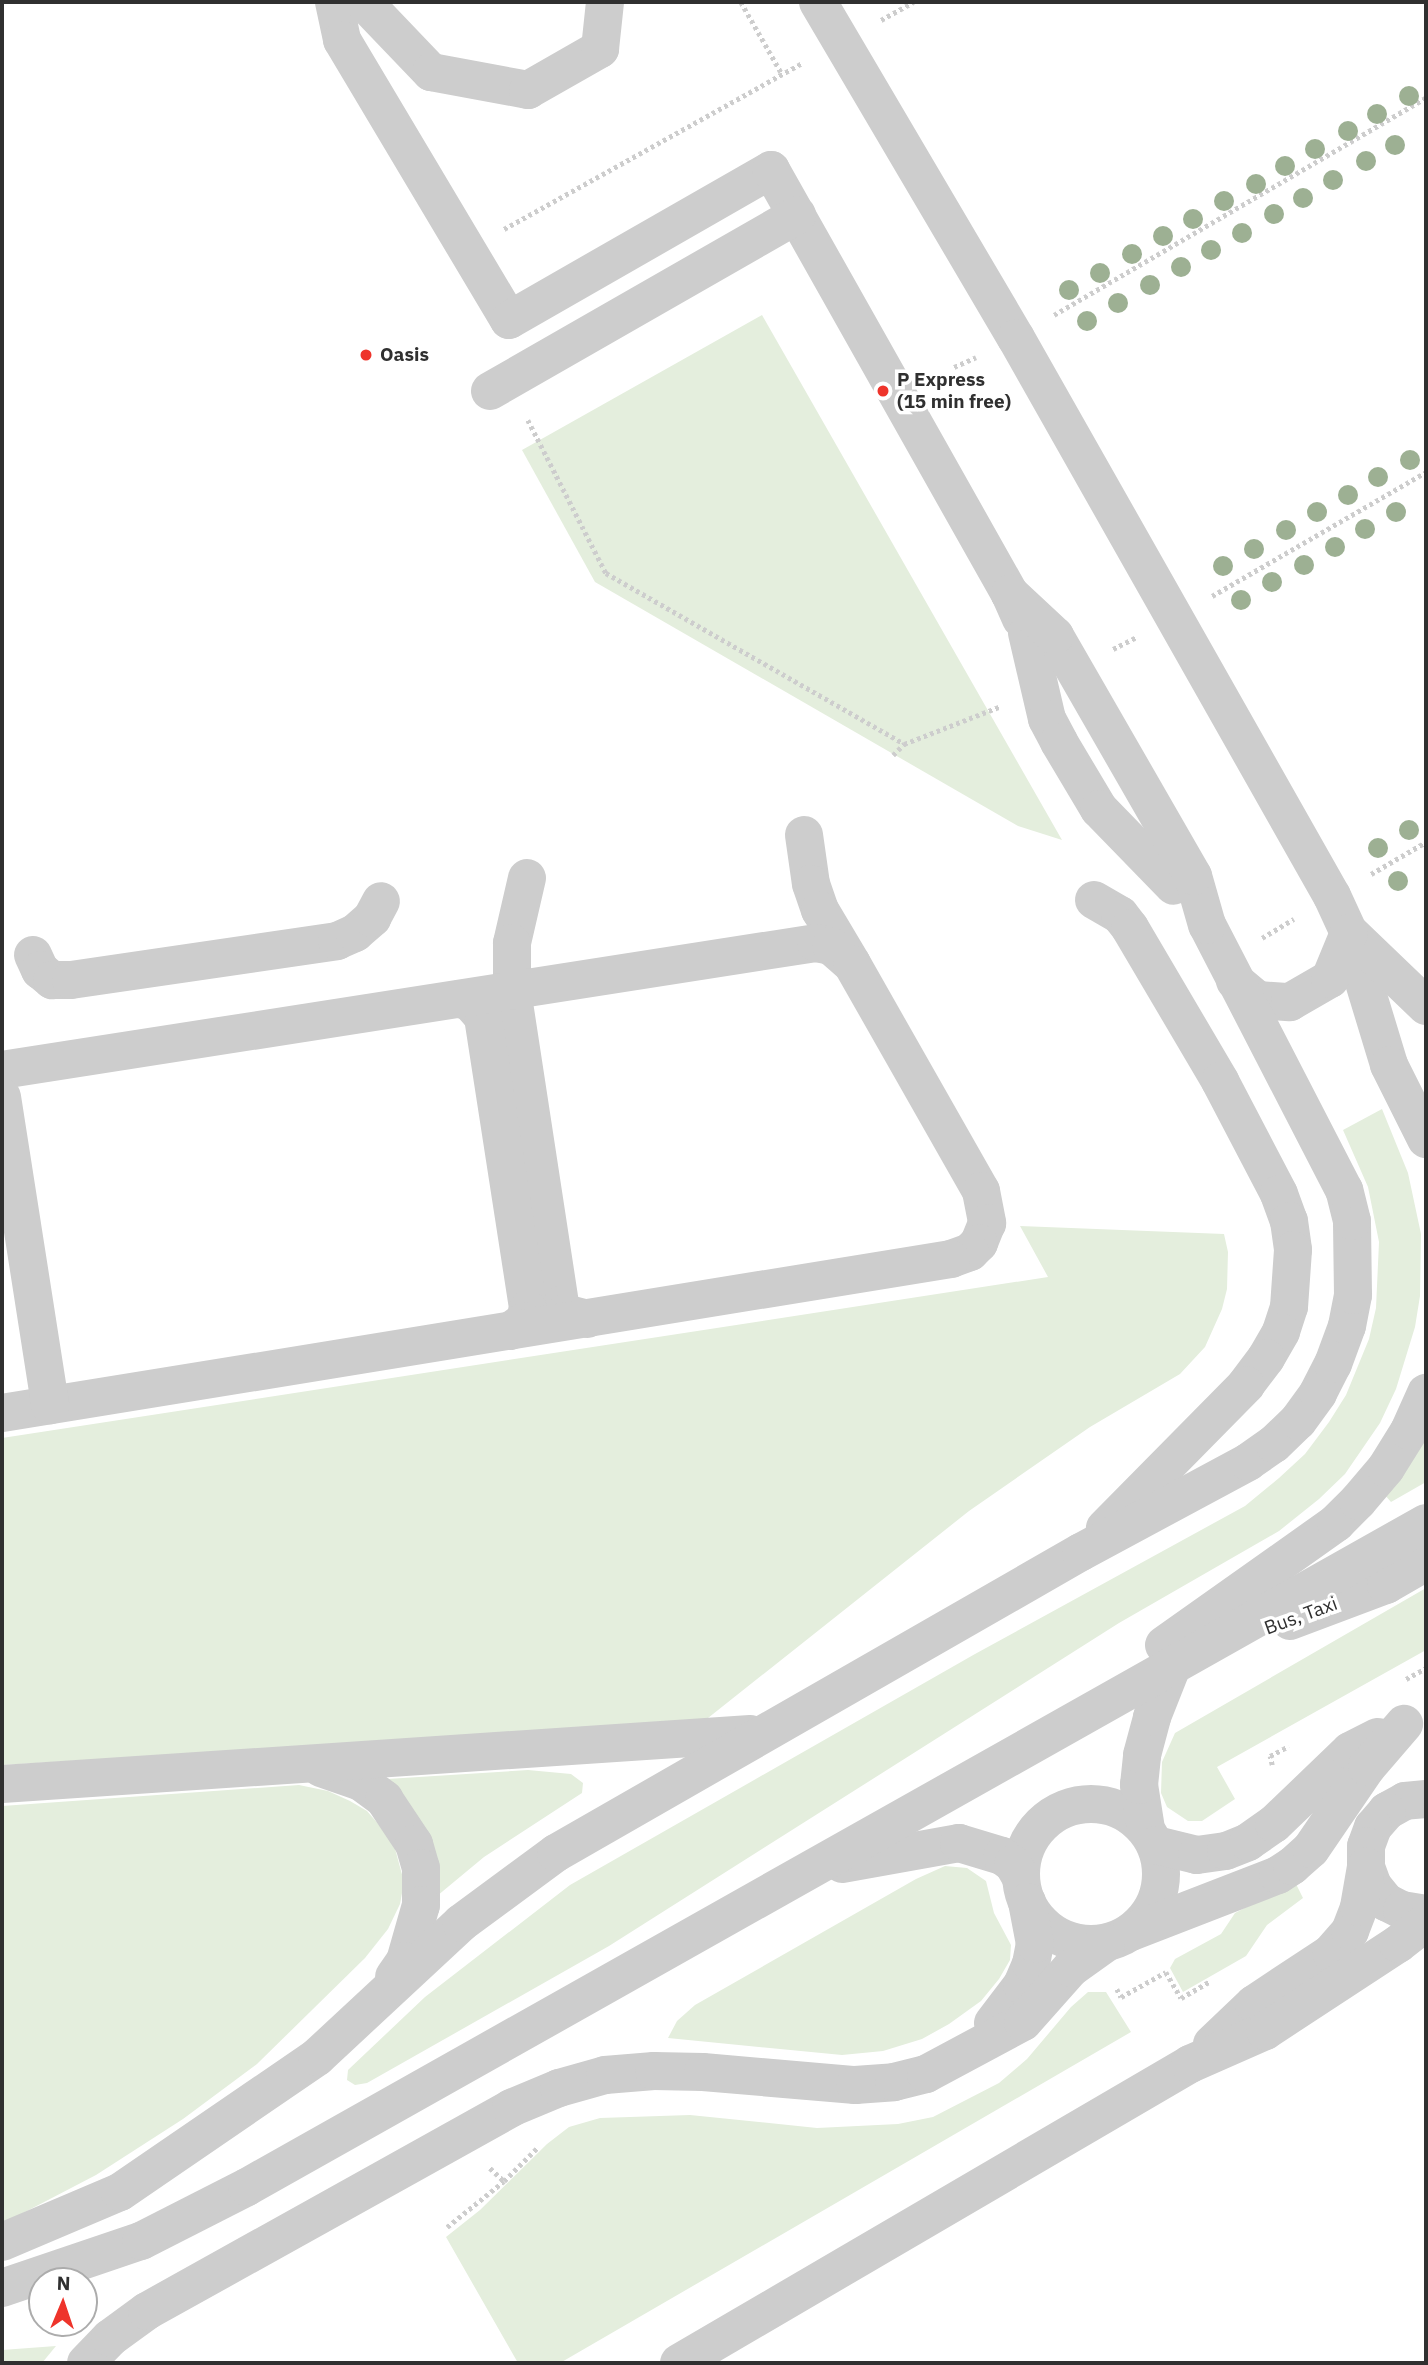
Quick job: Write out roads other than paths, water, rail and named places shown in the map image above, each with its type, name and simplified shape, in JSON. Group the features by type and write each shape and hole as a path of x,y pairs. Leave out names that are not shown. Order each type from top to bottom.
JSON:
{"street":[{"path":"334,2 342,40 509,320 771,170 1010,594 1027,633 1079,731 1174,886 1207,925"},
{"path":"364,2 431,72 528,90 600,49 605,2"},
{"path":"818,2 1016,338 1332,896 1349,933 1389,1065 1426,1139"},
{"path":"498,386 797,215"},
{"path":"2,2242 121,2192 317,2057 461,1923 556,1853 1081,1552 1215,1481 1274,1444 1298,1420 1318,1393 1347,1326 1353,1295 1352,1221 1343,1190 1207,925 1193,876 1055,636 1010,594"},
{"path":"2,1413 951,1259 970,1252 979,1243 987,1223 981,1191 820,910 811,884 804,835"},
{"path":"527,878 512,943 512,990 560,1305 565,1313 587,1319"},
{"path":"1081,1552 1246,1385 1281,1332 1289,1307 1293,1278 1289,1221 1279,1194 1239,1115 1130,928 1120,915 1094,900 1130,891 1156,921 1223,1046 1239,1115"},
{"path":"33,955 40,970 52,980 71,980 337,941 355,933 372,918 381,901"},
{"path":"1235,981 1258,1000 1290,1002 1330,979 1349,933"},
{"path":"1349,933 1426,1006"},
{"path":"2,1070 800,944 831,946 852,964"},
{"path":"460,999 470,1002 483,1017 522,1269 528,1309 524,1321 510,1331"},
{"path":"2,1097 51,1405"},
{"path":"998,1764 1336,1522 1386,1468 1409,1431 1426,1393"},
{"path":"2,2288 141,2241 247,2187 819,1867 1426,1522"},
{"name":"Bus, Taxi","path":"1173,1664 1386,1585 1426,1562"},
{"path":"86,2363 110,2337 148,2311 511,2108 559,2088 605,2075 654,2071 703,2072 855,2085 894,2082 926,2074 977,2044 1023,2022 1072,1968 1148,1915 1159,1893 1161,1869 1139,1785 1142,1755 1152,1717 1173,1664"},
{"path":"819,1867 960,1843 1002,1856 1013,1864 1041,1922 1058,1936 1082,1943 1117,1938 1278,1875 1292,1866 1311,1849 1367,1767 1415,1718"},
{"path":"977,2044 1021,1984 1031,1964 1035,1944 1024,1890 1024,1854 1034,1832 1057,1813 1080,1805 1105,1805 1127,1814 1151,1837 1197,1855 1226,1851 1248,1842 1274,1824 1350,1751 1415,1718"},
{"path":"2,1784 722,1737 749,1734 783,1723"},
{"path":"305,1764 362,1782 384,1799 414,1844 421,1868 421,1905 405,1961 383,1994"},
{"path":"1190,2064 1254,2004 1331,1953 1350,1931 1359,1907 1366,1867 1366,1846 1373,1827 1387,1811 1426,1784"},
{"path":"1387,1811 1405,1801 1426,1799"},
{"path":"1366,1867 1373,1886 1386,1902 1402,1910 1426,1914"},
{"path":"679,2363 1190,2064 1265,2031 1398,1944 1426,1922"}],"place":[{"name":"Oasis","path":"366,355"},
{"name":"P Express (15 min free)","path":"883,391"}]}
